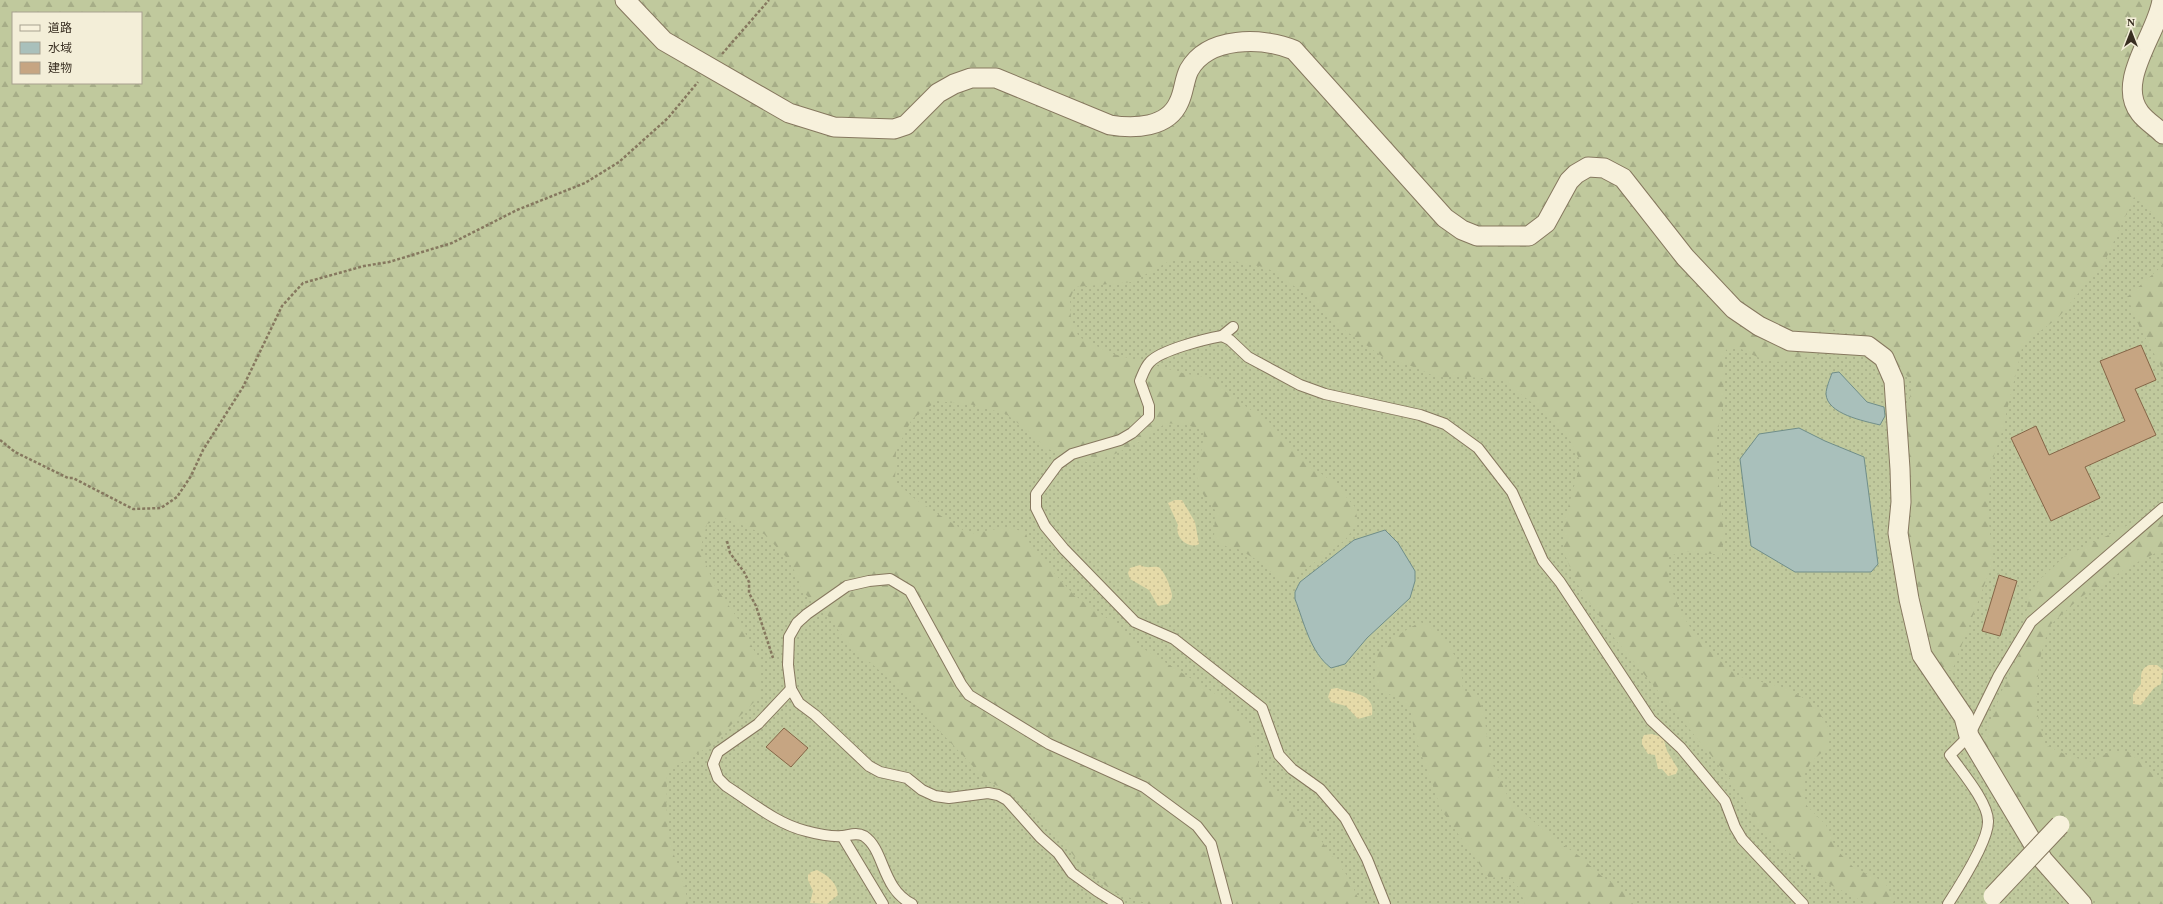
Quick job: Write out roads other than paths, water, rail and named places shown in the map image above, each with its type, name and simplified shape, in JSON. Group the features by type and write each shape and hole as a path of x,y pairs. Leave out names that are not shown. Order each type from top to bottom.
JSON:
{"street":[{"path":"625,0 664,41 789,113 834,127 879,130 894,129 906,125 938,93 954,84 983,76 996,78 1110,125 1124,128 1143,127 1168,117 1180,102 1189,71 1198,57 1210,50 1231,43 1266,43 1294,50 1445,218 1462,230 1477,236 1529,236 1546,223 1569,181 1576,174 1588,167 1604,168 1623,178 1685,257 1734,309 1759,326 1790,341 1868,346 1884,358 1894,381 1901,502 1898,533 1912,613 1922,655 1964,717 1969,736 2043,860 2082,904"},
{"path":"2162,0 2160,13 2134,71 2132,97 2140,113 2163,134"},
{"path":"1991,901 2060,825"}],"lane":[{"path":"1233,327 1222,336 1174,349 1151,361 1144,369 1140,381 1150,406 1149,417 1132,433 1120,440 1072,454 1058,464 1036,494 1036,508 1046,526 1064,549 1135,622 1174,639 1262,708 1279,755 1292,769 1320,789 1345,818 1367,859 1385,904"},
{"path":"1222,336 1230,340 1248,357 1300,385 1325,394 1446,424 1478,448 1512,492 1543,561 1560,582 1651,720 1681,748 1725,801 1735,827 1742,839 1803,904"},
{"path":"1948,904 1984,840 1988,821 1980,799 1950,755 1969,736 1999,675 2031,622 2163,508"},
{"path":"1118,904 1097,891 1072,872 1058,853 1040,837 1007,800 998,795 988,793 949,798 935,796 922,790 907,778 880,772 869,766 815,715 799,703 791,689 788,665 790,637 797,623 847,586 869,581 890,579 910,591 961,684 969,695 1049,744 1144,786 1197,826 1211,844 1227,904"},
{"path":"791,689 758,724 718,752 713,764 718,778 726,786 786,824 806,831 842,836 853,834 863,835 872,844 892,886 903,899 912,904"},
{"path":"842,836 883,904"}],"water":[{"path":"1839,372 1867,402 1884,407 1885,416 1880,425 1847,416 1839,412 1828,401 1826,394 1827,386 1832,373"},
{"path":"1799,428 1825,441 1864,457 1878,564 1871,572 1795,572 1751,546 1740,459 1759,434"},
{"path":"1385,530 1398,543 1415,571 1415,581 1410,598 1367,638 1345,664 1331,668 1318,654 1308,636 1295,599 1295,592 1300,582 1354,540"}]}
